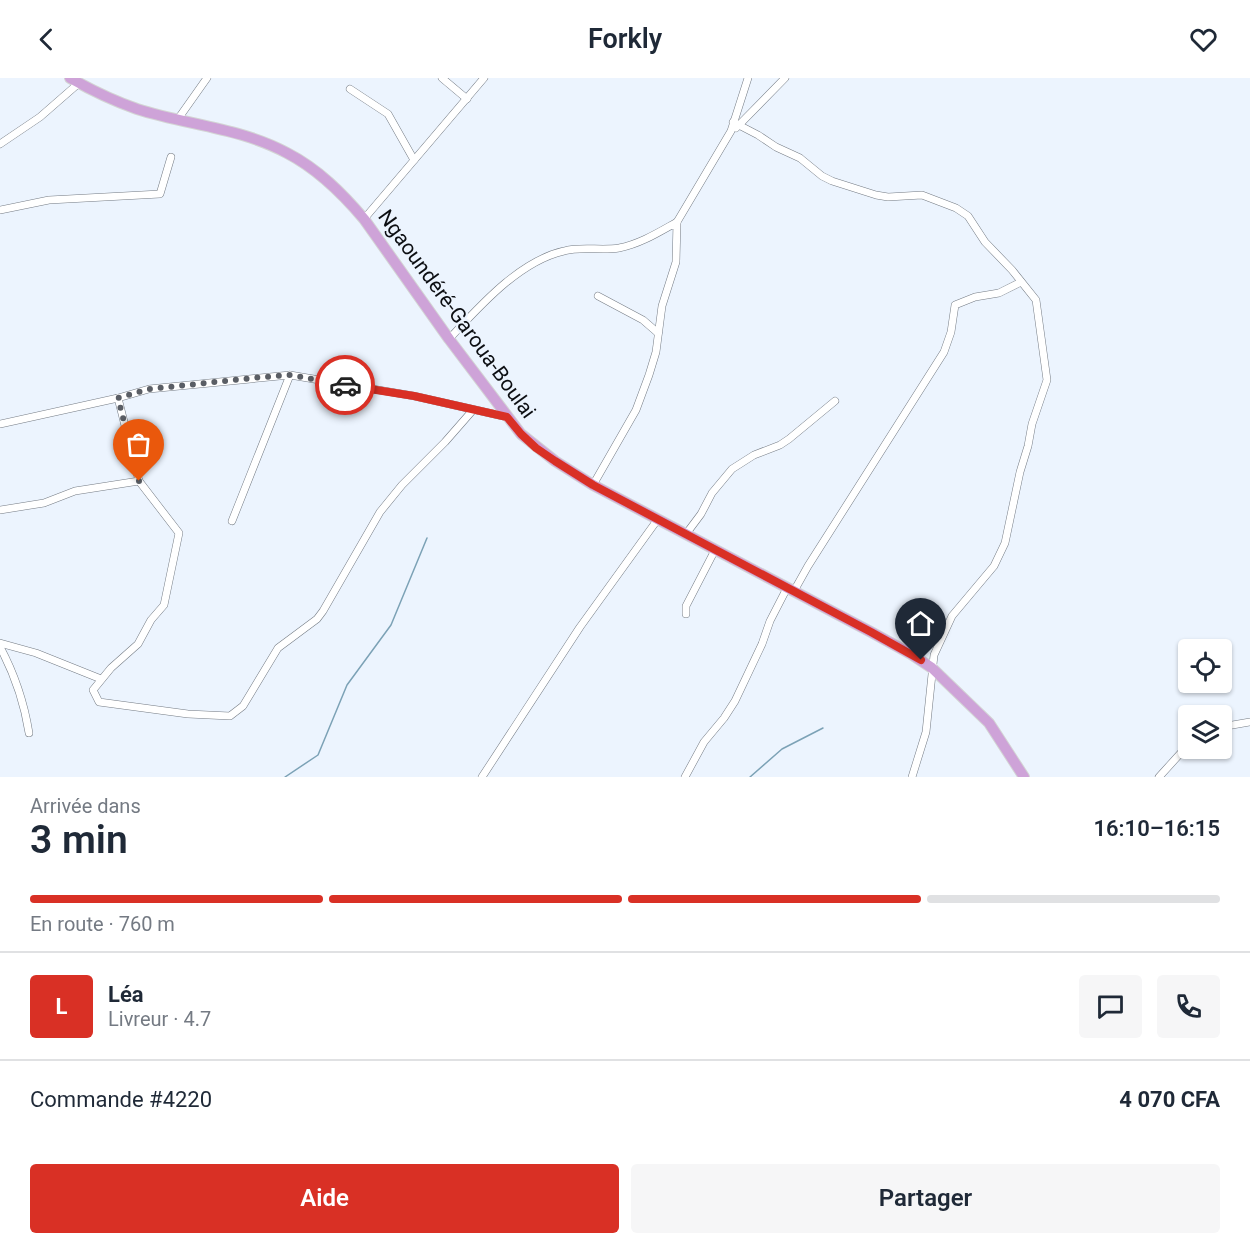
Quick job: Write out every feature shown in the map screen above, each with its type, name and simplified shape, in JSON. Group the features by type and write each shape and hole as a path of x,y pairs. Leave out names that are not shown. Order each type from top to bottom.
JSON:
{"highway":[{"name":"Ngaoundéré-Garoua-Boulai","path":"73,80 136,109 228,131 286,153 309,166 328,181 364,219 507,417 536,448 593,485 892,643 932,668 989,723 1024,777"}],"street":[{"path":"178,119 207,78"},
{"path":"442,78 467,99"},
{"path":"364,219 484,78"},
{"path":"736,124 748,78"},
{"path":"593,485 636,410 656,352 662,306 676,262 677,222 736,124 785,78"},
{"path":"0,144 40,117 73,80"},
{"path":"350,89 388,114 414,160"},
{"path":"736,124 800,158 832,181 888,197 921,195 956,208 968,216 986,242 1036,300 1047,380 1032,424 1005,543 994,566 952,616 939,642 932,668 926,732 912,777"},
{"path":"0,210 49,200 160,194 171,157"},
{"path":"449,339 492,293 546,256 566,250 623,247 646,239 677,222"},
{"path":"685,777 704,742 735,701 762,644 774,612 944,352 951,332 955,305 975,297 999,293 1021,282"},
{"path":"598,296 643,320 658,333"},
{"path":"0,424 149,389 290,375 414,396 507,417"},
{"path":"232,521 290,375"},
{"path":"118,398 139,481 179,533 164,605 138,644 101,679 93,690 99,702 188,714 230,716 243,706 278,648 323,612 380,512 402,485 473,410"},
{"path":"686,534 701,514 712,493 732,470 754,454 780,445 789,439 835,401"},
{"path":"0,510 44,503 75,491 139,481"},
{"path":"482,777 574,637 658,519"},
{"path":"686,614 686,606 715,550"},
{"path":"0,645 36,653 101,679"},
{"path":"0,645 24,705 29,733"},
{"path":"1232,724 1250,722"},
{"path":"1159,777 1178,756"}],"waterway":[{"path":"285,777 318,755 347,685 391,625 427,538"},
{"path":"750,777 782,749 823,728"}],"way so far":[{"path":"139,481 118,398 149,389 290,375 345,385"}],"route":[{"path":"345,385 414,396 507,417 536,448 593,485 921,660"}]}
